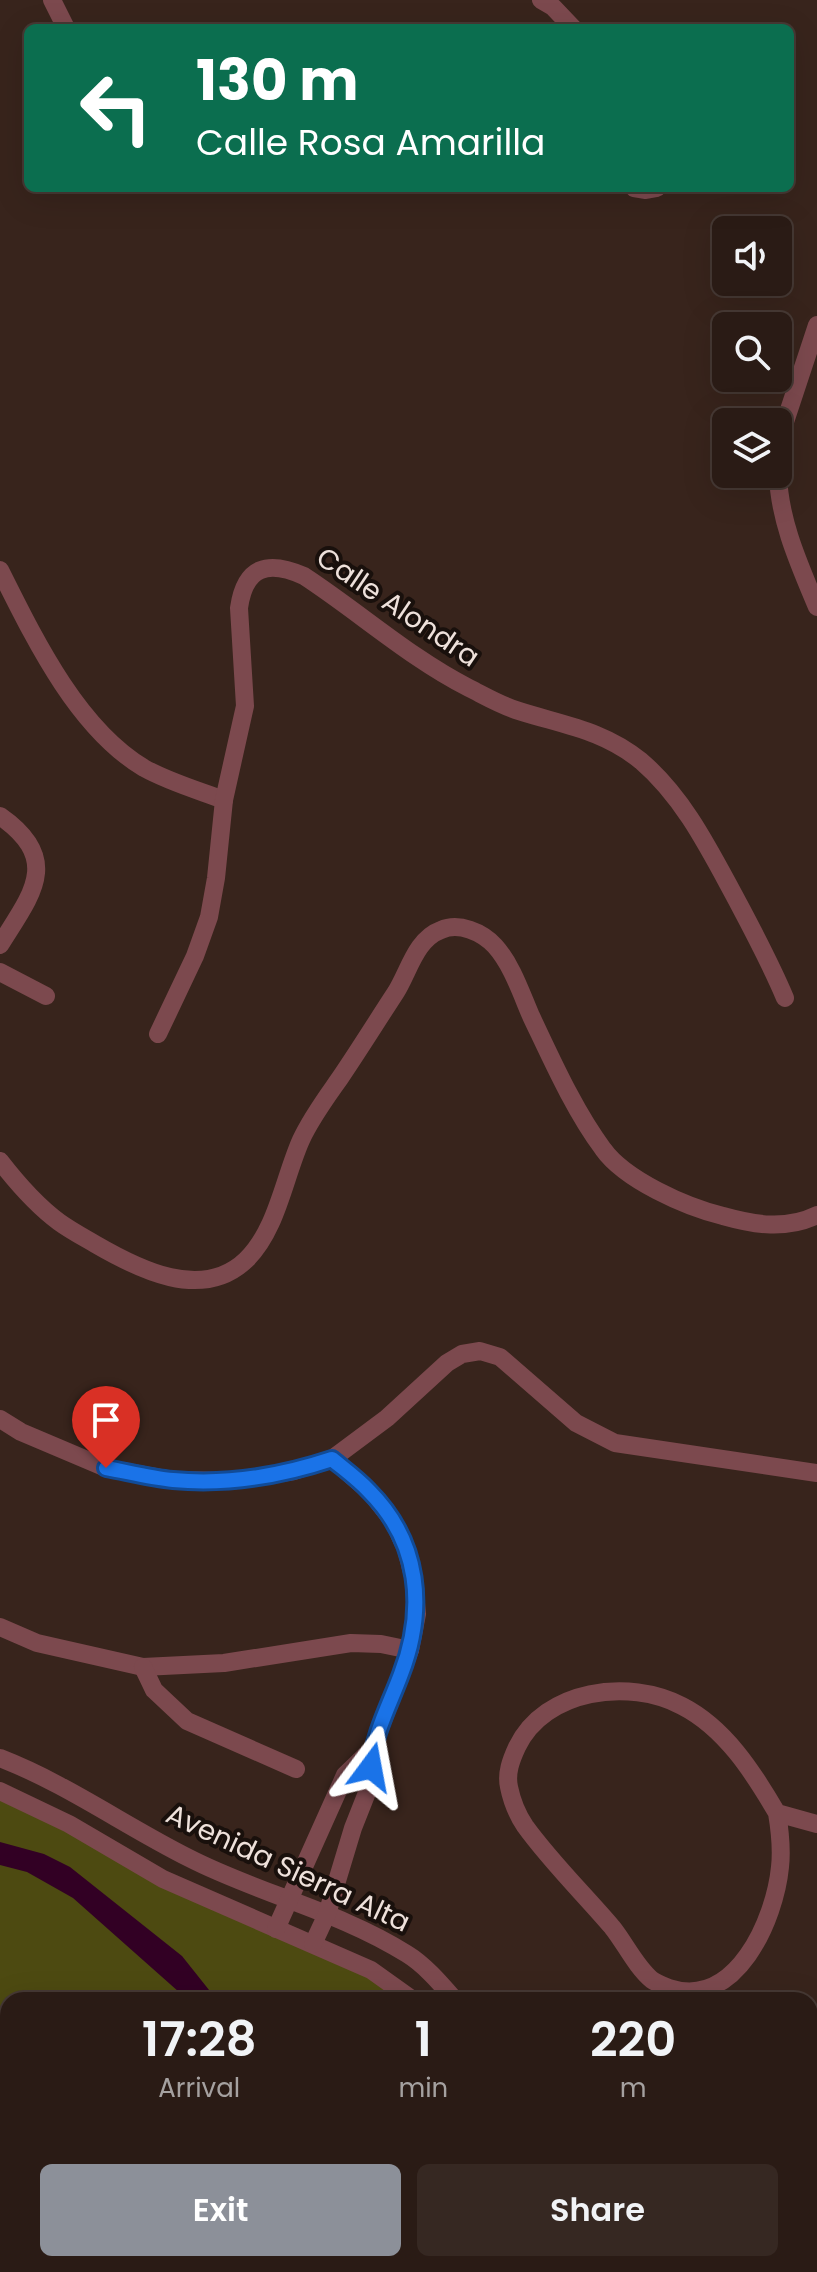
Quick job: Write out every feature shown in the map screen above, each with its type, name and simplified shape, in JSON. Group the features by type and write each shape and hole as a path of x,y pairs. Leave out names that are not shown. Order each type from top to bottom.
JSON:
{"street":[{"path":"52,0 64,24"},
{"path":"541,0 553,7 569,24"},
{"path":"790,408 817,325"},
{"path":"779,488 779,501 795,551 817,607"},
{"name":"Calle Alondra","path":"158,1034 195,956 209,917 224,800 245,706 239,608 241,593 257,571 270,566 286,568 315,583 431,666 468,688 517,710 575,725 610,741 640,761 672,793 703,838 770,962 785,998"},
{"path":"0,570 7,600 93,723 141,766 224,800"},
{"path":"0,816 27,840 36,863 37,879 0,945"},
{"path":"0,1161 19,1186 60,1223 133,1266 187,1280 209,1279 232,1271 256,1248 265,1233 301,1140 399,986 423,942 432,933 460,927 479,933 504,957 536,1025 604,1152 633,1175 705,1212 770,1226 817,1215"},
{"path":"0,972 46,996"},
{"path":"0,1419 21,1432 106,1468 173,1480 230,1481 294,1471 332,1459 387,1418 447,1363 462,1354 480,1351 500,1357 576,1423 615,1443 817,1473"},
{"path":"313,1944 327,1914 353,1828 370,1785 372,1749 410,1650 417,1614 414,1580 406,1549 393,1521 370,1492 332,1459"},
{"path":"0,1627 37,1643 143,1667 224,1663 351,1643 381,1644 410,1650"},
{"path":"143,1667 154,1690 187,1721 296,1769"},
{"path":"777,1813 781,1840 780,1868 772,1907 761,1935 727,1979 706,1989 686,1991 668,1988 652,1979 613,1929 564,1876 524,1824 512,1803 507,1779 516,1749 534,1721 556,1705 586,1695 618,1690 681,1705 711,1725 753,1771 777,1813 817,1824"},
{"path":"276,1929 345,1775 372,1749"},
{"name":"Avenida Sierra Alta","path":"0,1758 67,1788 190,1859 327,1914 409,1955 447,1992"},
{"name":"Avenida Sierra Alta","path":"0,1791 69,1824 163,1879 371,1970 402,1992"},
{"path":"327,1818 353,1828"}],"shaded area":[{"path":"0,1792 397,1992 0,1992"},
{"path":"0,1842 44,1854 70,1867 182,1956 211,1992 179,1992 73,1898 27,1872 0,1865"}],"route":[{"path":"106,1468 173,1480 230,1481 294,1471 332,1459 370,1492 393,1521 406,1549 414,1580 417,1614 410,1650 372,1749 371,1767"}]}
